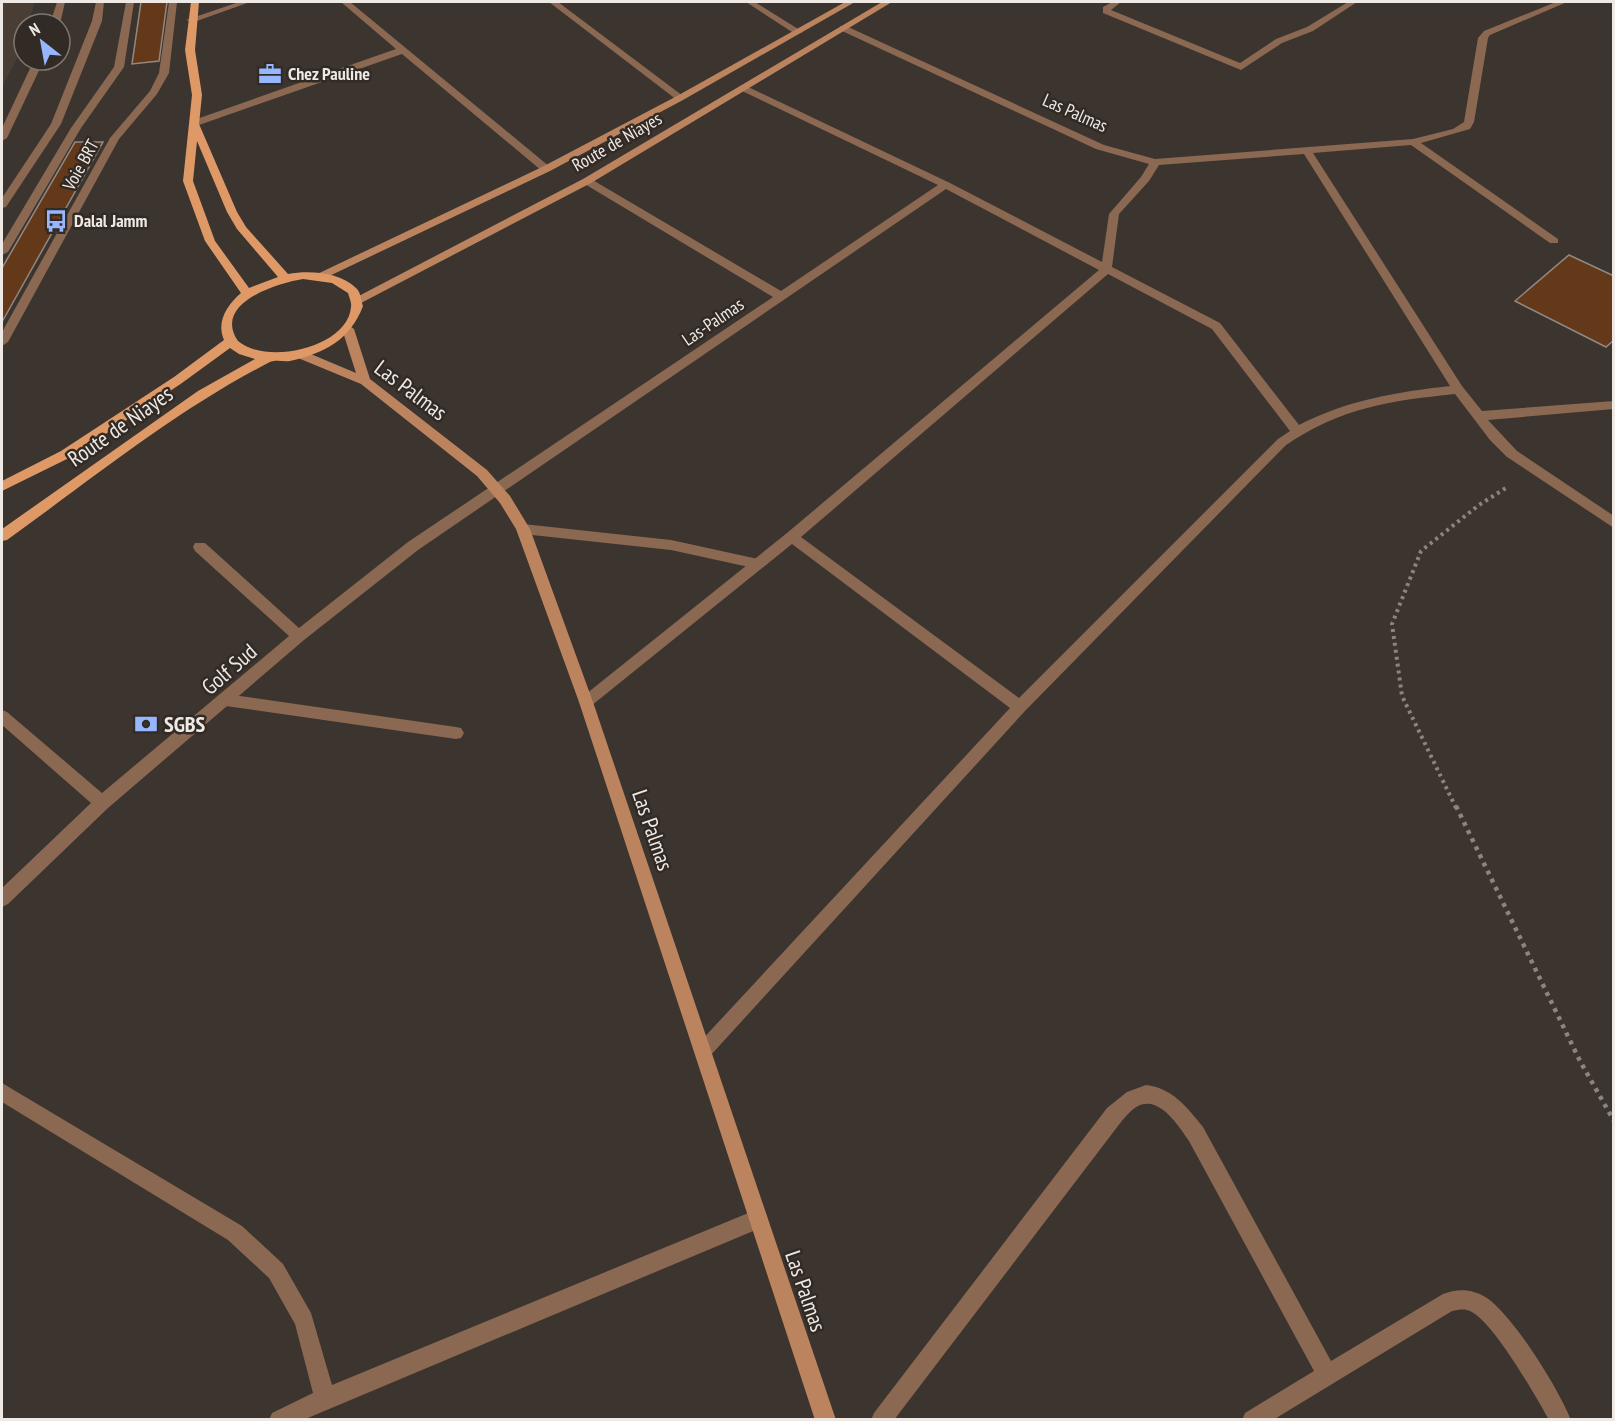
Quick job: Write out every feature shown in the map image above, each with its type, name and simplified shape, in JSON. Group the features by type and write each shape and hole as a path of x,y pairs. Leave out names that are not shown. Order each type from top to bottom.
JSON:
{"main road":[{"path":"195,2 191,20 190,50 197,95 188,181 210,241 247,294"},
{"name":"Route de Niayes","path":"319,276 546,169 680,98 851,2"},
{"name":"Route de Niayes","path":"357,300 587,181 888,2"},
{"path":"195,123 232,212 242,229 285,278"},
{"path":"319,276 337,280 350,288 357,300 358,309 348,329 336,340 302,355 267,358 246,351 231,341 226,329 228,317 247,294 265,284 285,278 319,276"},
{"path":"348,329 365,381"},
{"name":"Route de Niayes","path":"2,486 66,454 178,380 231,341"},
{"name":"Las Palmas","path":"302,355 365,381 499,488 523,529 586,702 826,1419"},
{"name":"Route de Niayes","path":"2,536 202,394 267,358"}],"street":[{"path":"2,205 56,124 97,21 100,2"},
{"name":"Voie BRT","path":"2,252 76,128 119,67 130,2"},
{"name":"Voie BRT","path":"2,342 115,138 154,92 164,73 173,2"},
{"path":"191,20 246,2"},
{"path":"345,2 546,169"},
{"path":"553,2 680,98"},
{"path":"750,2 798,32"},
{"path":"1117,2 1106,11 1241,68 1279,41 1310,29 1353,2"},
{"name":"Las Palmas","path":"843,28 1100,147 1155,162 1413,142 1456,131 1466,127 1469,122 1483,38 1487,33 1563,2"},
{"path":"195,123 404,50"},
{"path":"2,138 33,72"},
{"path":"743,88 946,185 1216,326 1297,431"},
{"path":"1413,142 1554,241"},
{"path":"1307,151 1458,389 1479,416 1506,448 1614,523"},
{"path":"586,702 792,537 1106,270 1114,214 1145,179 1155,162"},
{"path":"587,181 782,297"},
{"name":"Las-Palmas","path":"499,488 946,185"},
{"path":"704,1050 1020,707 1282,442 1309,422 1346,408 1384,398 1458,389"},
{"path":"1479,416 1614,405"},
{"name":"Golf Sud","path":"2,899 102,803 299,636 413,546 499,488"},
{"path":"523,529 671,544 758,564"},
{"path":"792,537 1020,707"},
{"path":"200,547 299,636"},
{"path":"226,700 456,733"},
{"path":"2,716 102,803"},
{"path":"2,1092 235,1233 276,1271 304,1320 325,1398"},
{"path":"881,1419 1114,1115 1136,1096 1155,1095 1176,1108 1196,1134 1327,1374"},
{"path":"279,1419 758,1219"},
{"path":"1252,1419 1450,1301 1469,1300 1490,1314 1508,1336 1561,1419"}],"path":[{"path":"1535,470 1479,505 1421,551 1392,624 1402,696 1580,1061 1614,1121"}],"shaded area":[{"path":"2,2 35,2 32,12 12,12 12,68 2,87"}],"building":[{"path":"141,2 167,2 159,61 132,64"},
{"path":"75,142 103,142 2,322 2,268"},
{"path":"1569,255 1614,276 1614,340 1606,347 1515,301"}],"place":[{"name":"Chez Pauline","path":"270,74"},
{"name":"Dalal Jamm","path":"56,221"},
{"name":"SGBS","path":"146,724"}]}
